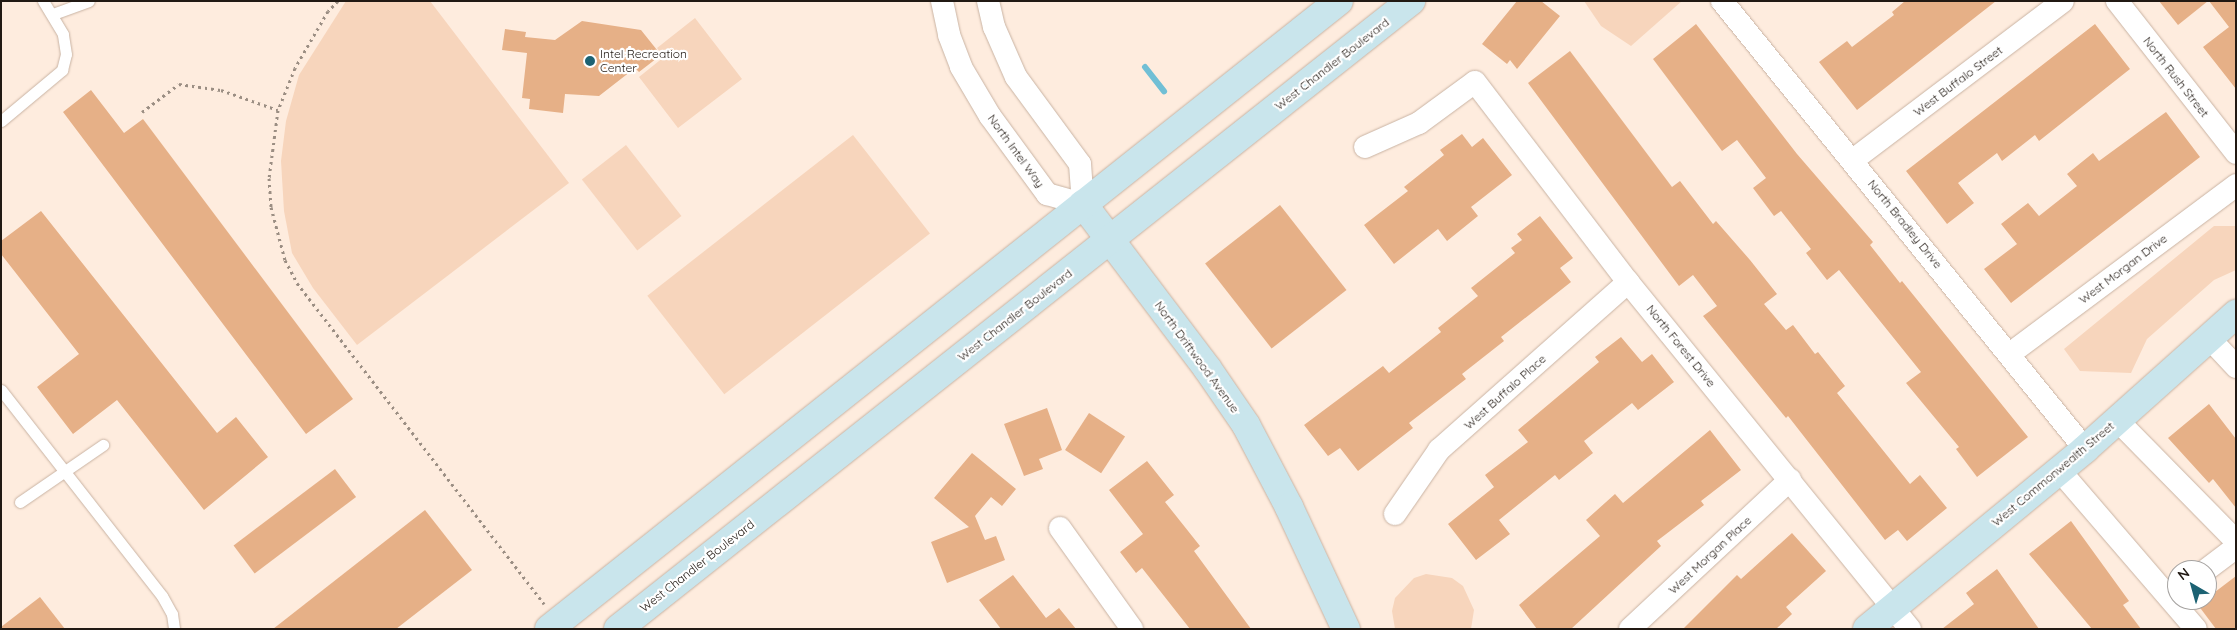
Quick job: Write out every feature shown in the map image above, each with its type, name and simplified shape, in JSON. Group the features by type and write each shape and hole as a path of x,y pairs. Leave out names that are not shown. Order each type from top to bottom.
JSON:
{"main road":[{"path":"553,625 1339,1"},
{"name":"West Chandler Boulevard","path":"618,629 1411,1"},
{"name":"North Driftwood Avenue","path":"1083,204 1207,368 1246,425 1289,507 1346,629"},
{"name":"West Commonwealth Street","path":"1867,629 1892,606 2086,449 2211,340 2236,314"}],"street":[{"name":"North Intel Way","path":"942,1 949,35 961,66 990,116 1047,194 1083,204"},
{"path":"988,1 994,27 1016,77 1080,164 1083,204"},
{"name":"North Bradley Drive","path":"1722,1 2010,353 2086,449"},
{"name":"West Buffalo Street","path":"1853,160 2063,1"},
{"name":"North Rush Street","path":"2117,1 2236,153"},
{"name":"North Forest Drive","path":"1364,147 1419,123 1476,82 1628,282 1910,629"},
{"name":"West Morgan Drive","path":"2010,353 2236,185"},
{"name":"West Buffalo Place","path":"1395,514 1439,450 1628,282"},
{"path":"2211,340 2236,367"},
{"path":"2118,421 2236,541"},
{"path":"2060,470 2167,587"},
{"name":"West Morgan Place","path":"1630,629 1790,480"},
{"path":"1060,528 1132,629"},
{"path":"2217,562 2236,547"},
{"path":"2184,610 2196,629"}],"lane":[{"path":"1,121 62,70 66,54 63,34 53,14 42,1"},
{"path":"53,14 89,1"},
{"path":"1,390 162,596 172,614 174,629"},
{"path":"20,502 103,445"}],"path":[{"path":"338,1 328,10 295,68 278,110 269,178 274,216 285,260 293,275 553,625"},
{"path":"142,112 179,84 222,90 278,110"}],"shaded area":[{"path":"346,1 430,1 569,183 357,345 313,288 292,253 284,211 281,161 286,121 299,75"},
{"path":"1584,1 1682,1 1631,46 1601,26"},
{"path":"695,18 742,79 678,128 639,77 664,57 657,48"},
{"path":"853,135 930,234 724,394 647,296"},
{"path":"626,145 681,216 637,250 582,179"},
{"path":"2214,226 2236,226 2236,270 2214,280 2147,339 2131,373 2080,371 2064,349"},
{"path":"1426,574 1452,578 1463,586 1474,610 1471,629 1395,629 1392,611 1395,598 1414,578"}],"building":[{"path":"1517,1 1541,1 1560,16 1517,69 1510,60 1507,64 1482,44"},
{"path":"1905,1 1996,1 1857,110 1819,62 1847,41 1852,47 1894,15 1892,12"},
{"path":"2159,1 2208,1 2178,25"},
{"path":"2209,1 2236,1 2236,89 2203,47 2229,27"},
{"name":"Intel Recreation Center","path":"582,21 641,30 661,55 639,72 635,68 599,96 565,94 563,113 529,109 530,99 522,98 527,53 502,50 505,29 526,32 525,37 555,40"},
{"path":"1696,24 1797,154 1873,242 1870,245 1900,283 1902,281 2028,437 1977,477 1956,449 1959,447 1906,383 1921,372 1839,270 1827,280 1806,253 1811,249 1781,211 1774,216 1753,188 1766,178 1737,140 1722,151 1653,59"},
{"path":"2095,24 2130,69 2039,141 2035,135 2002,161 1997,153 1958,183 1974,203 1947,224 1906,171"},
{"path":"1570,51 1672,187 1680,181 1713,224 1716,221 1777,294 1764,304 1786,330 1793,325 1815,354 1818,352 1845,386 1837,393 1910,484 1920,475 1947,508 1907,541 1898,530 1885,540 1788,416 1786,418 1703,316 1717,306 1693,275 1679,286 1528,83"},
{"path":"91,90 124,133 143,119 353,399 306,434 63,112"},
{"path":"2166,112 2200,157 2011,303 1984,269 2017,244 2001,224 2028,203 2039,216 2077,186 2067,174 2093,153 2099,161"},
{"path":"1462,134 1472,147 1483,138 1512,175 1471,207 1478,216 1447,241 1438,229 1394,264 1364,225 1408,191 1404,187 1444,155 1440,150"},
{"path":"1280,205 1346,290 1272,349 1205,263"},
{"path":"41,211 217,433 236,417 268,457 204,510 117,400 73,434 37,387 79,354 1,254 1,241"},
{"path":"1540,216 1573,258 1560,268 1571,282 1501,337 1504,341 1462,374 1466,379 1409,423 1413,428 1358,471 1340,448 1328,456 1304,425 1383,366 1389,373 1441,332 1438,328 1478,296 1471,288 1515,253 1511,248 1522,240 1517,234"},
{"path":"1621,337 1642,362 1652,354 1674,382 1638,410 1632,403 1584,441 1593,453 1559,480 1555,475 1499,520 1510,534 1476,560 1448,524 1494,487 1485,475 1528,442 1518,430 1599,362 1595,357"},
{"path":"2209,404 2236,439 2236,508 2213,479 2209,483 2168,438"},
{"path":"1047,408 1062,450 1039,459 1043,469 1024,476 1004,424"},
{"path":"1089,413 1125,436 1101,473 1065,450"},
{"path":"1710,430 1741,470 1701,501 1704,505 1657,541 1661,546 1571,629 1537,629 1519,605 1600,536 1586,520 1615,494 1623,503"},
{"path":"972,453 1016,489 1002,506 991,497 975,516 985,540 996,536 1005,560 947,583 931,542 969,527 934,498"},
{"path":"1147,461 1174,495 1165,502 1200,546 1194,551 1251,629 1190,629 1142,568 1136,573 1120,552 1143,534 1109,490"},
{"path":"335,469 356,497 255,573 234,545"},
{"path":"425,510 472,570 396,629 273,629"},
{"path":"2071,521 2129,601 2123,605 2141,629 2092,629 2029,554"},
{"path":"1792,533 1826,571 1786,607 1792,614 1776,629 1683,629 1737,575 1741,579"},
{"path":"1997,569 2039,629 1942,629 1974,604 1966,593"},
{"path":"1013,575 1046,618 1059,608 1076,629 1001,629 979,600"},
{"path":"2236,576 2236,629 2216,629 2202,610 2217,610 2217,590"},
{"path":"40,597 65,629 1,629 1,627"}],"waterway":[{"path":"1145,67 1164,91"}],"place":[{"name":"Intel Recreation Center","path":"590,61"}]}
